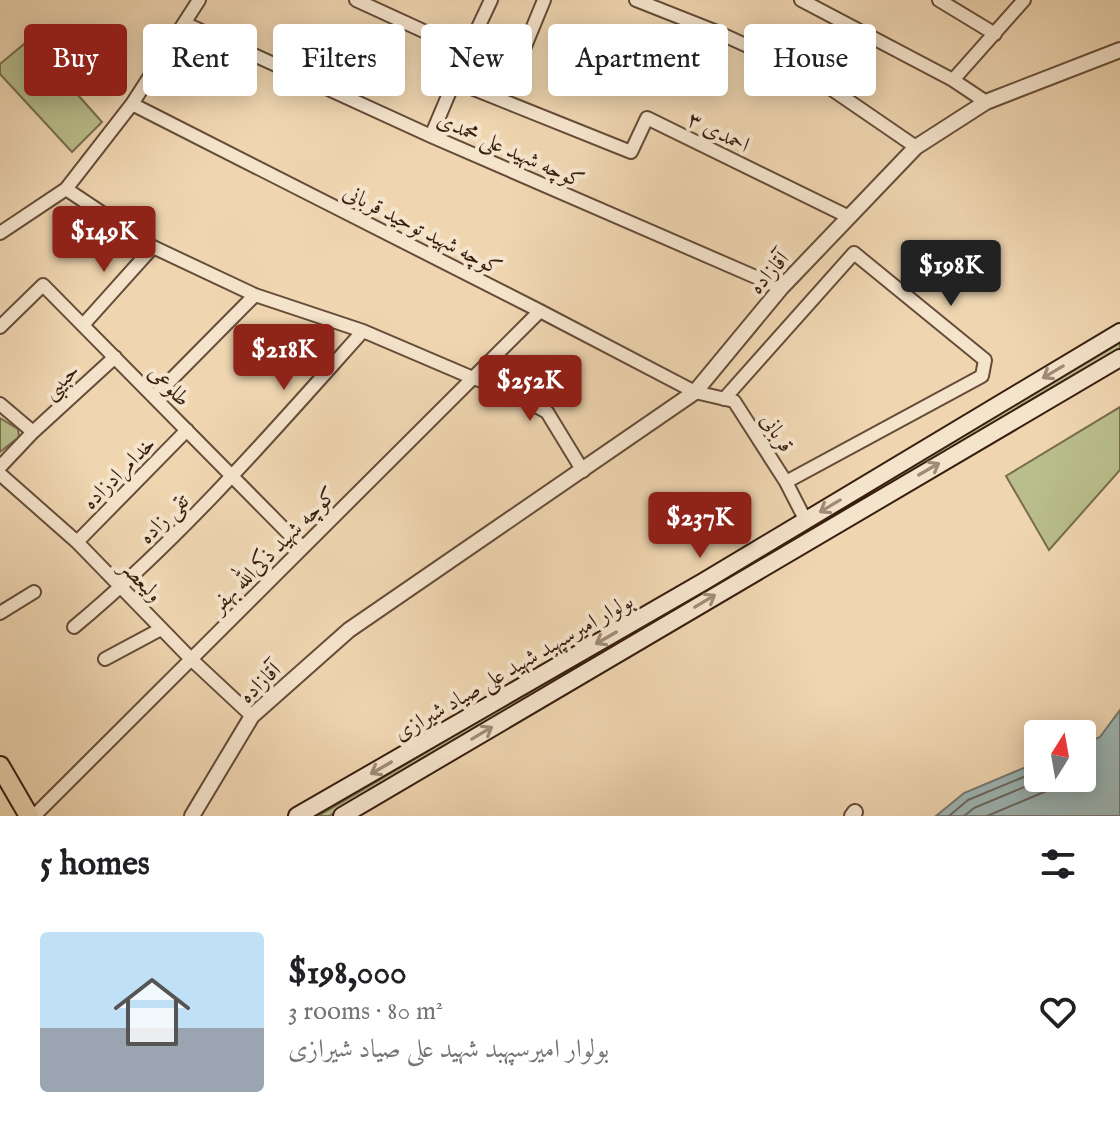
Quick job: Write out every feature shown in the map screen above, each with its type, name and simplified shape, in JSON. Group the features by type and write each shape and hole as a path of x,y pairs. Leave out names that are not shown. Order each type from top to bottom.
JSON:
{"main road":[{"name":"بولوار امیرسپهبد شهید علی صیاد شیرازی","path":"297,816 806,521 1120,332"},
{"name":"بولوار امیرسپهبد شهید علی صیاد شیرازی","path":"342,816 1120,358"},
{"path":"806,521 815,536"},
{"path":"0,766 32,816"}],"street":[{"path":"0,233 66,189 132,104 199,0"},
{"path":"356,0 421,30"},
{"path":"480,24 491,0"},
{"path":"532,29 544,0"},
{"path":"636,0 717,32 811,75 916,147"},
{"path":"801,0 953,80 986,102"},
{"path":"939,0 995,34"},
{"path":"953,80 1024,0"},
{"name":"کوچه شهید علی محمدی","path":"184,23 431,136 781,288"},
{"name":"آقازاده","path":"192,816 252,716 349,630 695,392 781,288 916,147 986,102 1120,50"},
{"path":"431,136 448,96"},
{"name":"احمدی ۳","path":"491,96 631,152 647,118 849,217"},
{"name":"کوچه شهید توحید قربانی","path":"132,104 695,392"},
{"path":"66,189 153,247 255,295 363,331 500,387 547,412 583,471"},
{"path":"83,325 153,247"},
{"path":"695,392 724,399 854,253 985,360 982,376 786,482"},
{"name":"طلوعی","path":"0,327 43,285 302,547"},
{"path":"154,397 255,295"},
{"name":"کوچه شهید ذکی‌الله بهفر","path":"32,816 540,311"},
{"name":"تقی زاده","path":"74,627 122,587 233,477 363,331"},
{"name":"حبیبی","path":"0,467 33,432 115,357"},
{"name":"قربانی","path":"724,399 734,401 786,482 806,521"},
{"path":"0,404 33,432"},
{"name":"خدامرادزاده","path":"77,542 187,430"},
{"name":"ولیعصر","path":"0,474 77,542 192,660 252,716"},
{"path":"0,613 34,592"},
{"path":"105,659 161,629"}],"green space":[{"path":"24,44 24,96 79,96 102,122 72,152 0,74 0,64"},
{"path":"1120,342 1120,351 816,526 815,522"},
{"path":"1120,407 1120,470 1049,550 1006,476"},
{"path":"0,418 18,429 19,437 0,452"},
{"path":"767,551 772,554 770,557 329,816 318,816"}],"water":[{"path":"1120,710 1120,816 936,816 964,793 1024,768 1024,792 1096,792 1096,739"}]}
